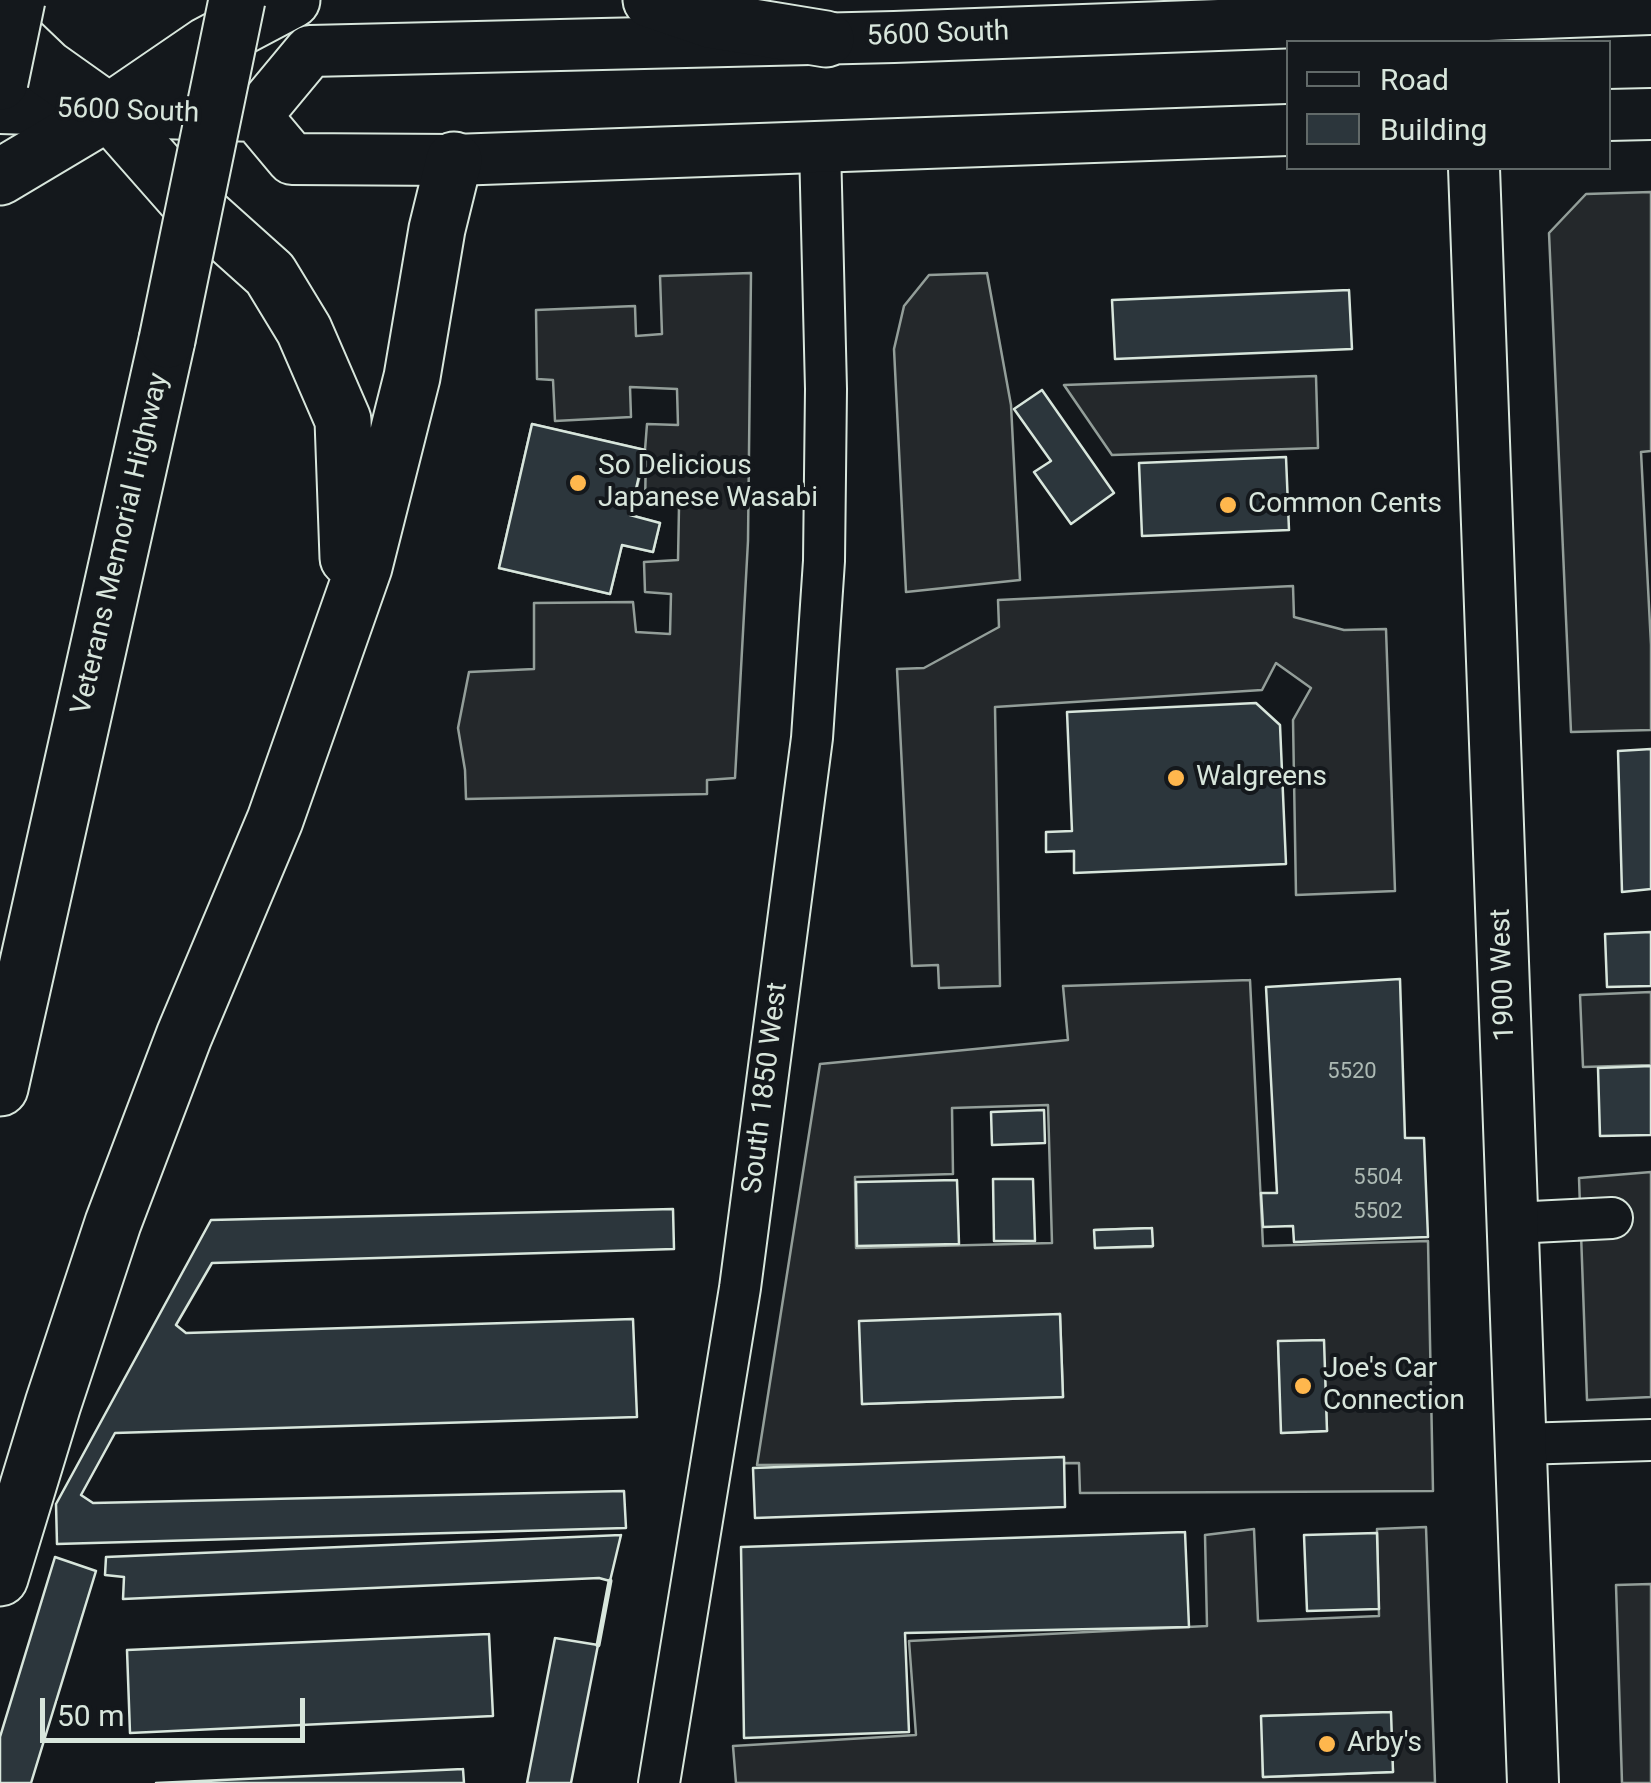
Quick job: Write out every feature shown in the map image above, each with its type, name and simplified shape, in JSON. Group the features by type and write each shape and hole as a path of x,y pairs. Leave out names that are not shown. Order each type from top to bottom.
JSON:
{"highway":[{"path":"0,82 17,0"},
{"name":"Veterans Memorial Highway","path":"0,1088 167,340 236,0"},
{"path":"0,176 108,112 208,45 292,0"},
{"path":"651,0 710,20 826,39"},
{"path":"0,22 47,68 108,112 183,196 270,274 304,330 343,420 348,613"},
{"path":"0,1578 114,1223 184,1036 275,820 364,567 412,377 436,229 454,160"}],"main road":[{"name":"5600 South","path":"0,108 256,116 310,51 1468,19 1651,9"},
{"path":"1611,115 1651,114"},
{"path":"256,116 292,159 454,160 1286,130"},
{"name":"1900 West","path":"1474,170 1532,1783"}],"street":[{"name":"South 1850 West","path":"659,1783 740,1288 812,738 824,561 826,389 820,147"},
{"path":"1513,1223 1612,1218"},
{"path":"1520,1444 1651,1440"}],"shaded area":[{"path":"1651,192 1651,451 1641,452 1651,645 1651,730 1571,732 1549,233 1586,194"},
{"path":"751,273 748,541 735,778 707,780 707,794 466,799 458,728 469,672 534,669 534,603 633,602 636,632 670,634 671,594 645,592 644,562 678,560 679,507 645,506 646,451 630,515 660,523 653,552 622,545 610,594 499,568 532,424 645,450 647,424 678,425 677,389 630,387 631,417 555,421 553,380 537,379 536,310 635,306 636,336 662,334 660,276"},
{"path":"987,273 1011,405 1020,580 906,592 894,349 904,306 929,275"},
{"path":"1316,376 1318,448 1112,455 1064,385"},
{"path":"1293,586 1294,617 1344,630 1386,629 1395,891 1296,895 1293,720 1311,688 1276,663 1262,690 995,707 1000,986 939,988 938,965 912,966 897,669 924,668 999,627 998,600"},
{"path":"1250,980 1263,1246 1428,1241 1433,1491 1080,1493 1079,1463 757,1465 820,1064 1068,1040 1063,986","holes":["1048,1105 1052,1243 856,1248 855,1177 953,1174 952,1108","1151,1228 1152,1247 1095,1248 1095,1230","1060,1314 1063,1397 862,1404","1323,1340 1327,1431 1282,1433 1278,1342"]},
{"path":"1651,992 1651,1065 1583,1067 1580,995"},
{"path":"1651,1172 1651,1397 1587,1400 1579,1178"},
{"path":"1426,1527 1435,1783 736,1783 733,1746 916,1735 909,1641 1207,1626 1205,1535 1254,1529 1258,1621 1379,1616 1377,1529","holes":["1390,1712 1393,1772 1263,1777 1262,1716"]},
{"path":"1651,1584 1651,1783 1622,1783 1616,1585"}],"building":[{"path":"1349,290 1352,349 1115,359 1112,300"},
{"path":"1042,390 1114,493 1071,524 1034,472 1051,461 1014,409"},
{"name":"So Delicious Japanese Wasabi","path":"532,424 645,450 630,515 660,523 653,552 622,545 610,594 499,568"},
{"path":"1286,457 1289,530 1142,536 1139,463"},
{"name":"Walgreens","path":"1256,703 1280,725 1286,864 1074,873 1074,851 1046,852 1046,832 1072,831 1067,712"},
{"path":"1651,749 1651,889 1622,892 1618,751"},
{"path":"1651,932 1651,986 1607,987 1605,934"},
{"path":"1400,979 1405,1138 1424,1138 1428,1237 1294,1242 1293,1226 1263,1227 1261,1193 1277,1193 1266,987"},
{"path":"1651,1066 1651,1135 1600,1136 1598,1068"},
{"path":"1044,1110 1045,1143 992,1145 991,1112"},
{"path":"993,1179 1033,1179 1035,1241 994,1241"},
{"path":"957,1180 959,1244 857,1246 856,1182"},
{"path":"673,1209 674,1249 212,1263 176,1325 186,1333 633,1319 637,1417 115,1433 81,1495 93,1503 624,1491 626,1528 57,1544 56,1504 211,1220"},
{"path":"1152,1228 1153,1246 1095,1248 1094,1230"},
{"path":"1060,1314 1063,1397 862,1404 859,1321"},
{"name":"Joe's Car Connection","path":"1324,1340 1327,1431 1281,1433 1278,1341"},
{"path":"1064,1457 1065,1507 755,1518 753,1468"},
{"path":"1185,1532 1189,1627 905,1633 909,1732 744,1738 741,1547"},
{"path":"1377,1533 1379,1609 1307,1611 1304,1535"},
{"path":"621,1535 610,1581 599,1578 123,1599 124,1577 105,1575 106,1557"},
{"path":"55,1557 96,1571 31,1783 0,1783 0,1737"},
{"path":"489,1634 493,1716 130,1733 127,1650"},
{"path":"555,1638 598,1645 571,1783 527,1783"},
{"name":"Arby's","path":"1391,1712 1393,1772 1263,1777 1261,1716"},
{"path":"463,1769 464,1783 156,1783"}],"wall":[{"path":"598,1645 610,1581"}],"place":[{"name":"So Delicious Japanese Wasabi","path":"578,483"},
{"name":"Common Cents","path":"1228,505"},
{"name":"Walgreens","path":"1176,778"},
{"name":"Joe's Car Connection","path":"1303,1386"},
{"name":"Arby's","path":"1327,1744"}]}
